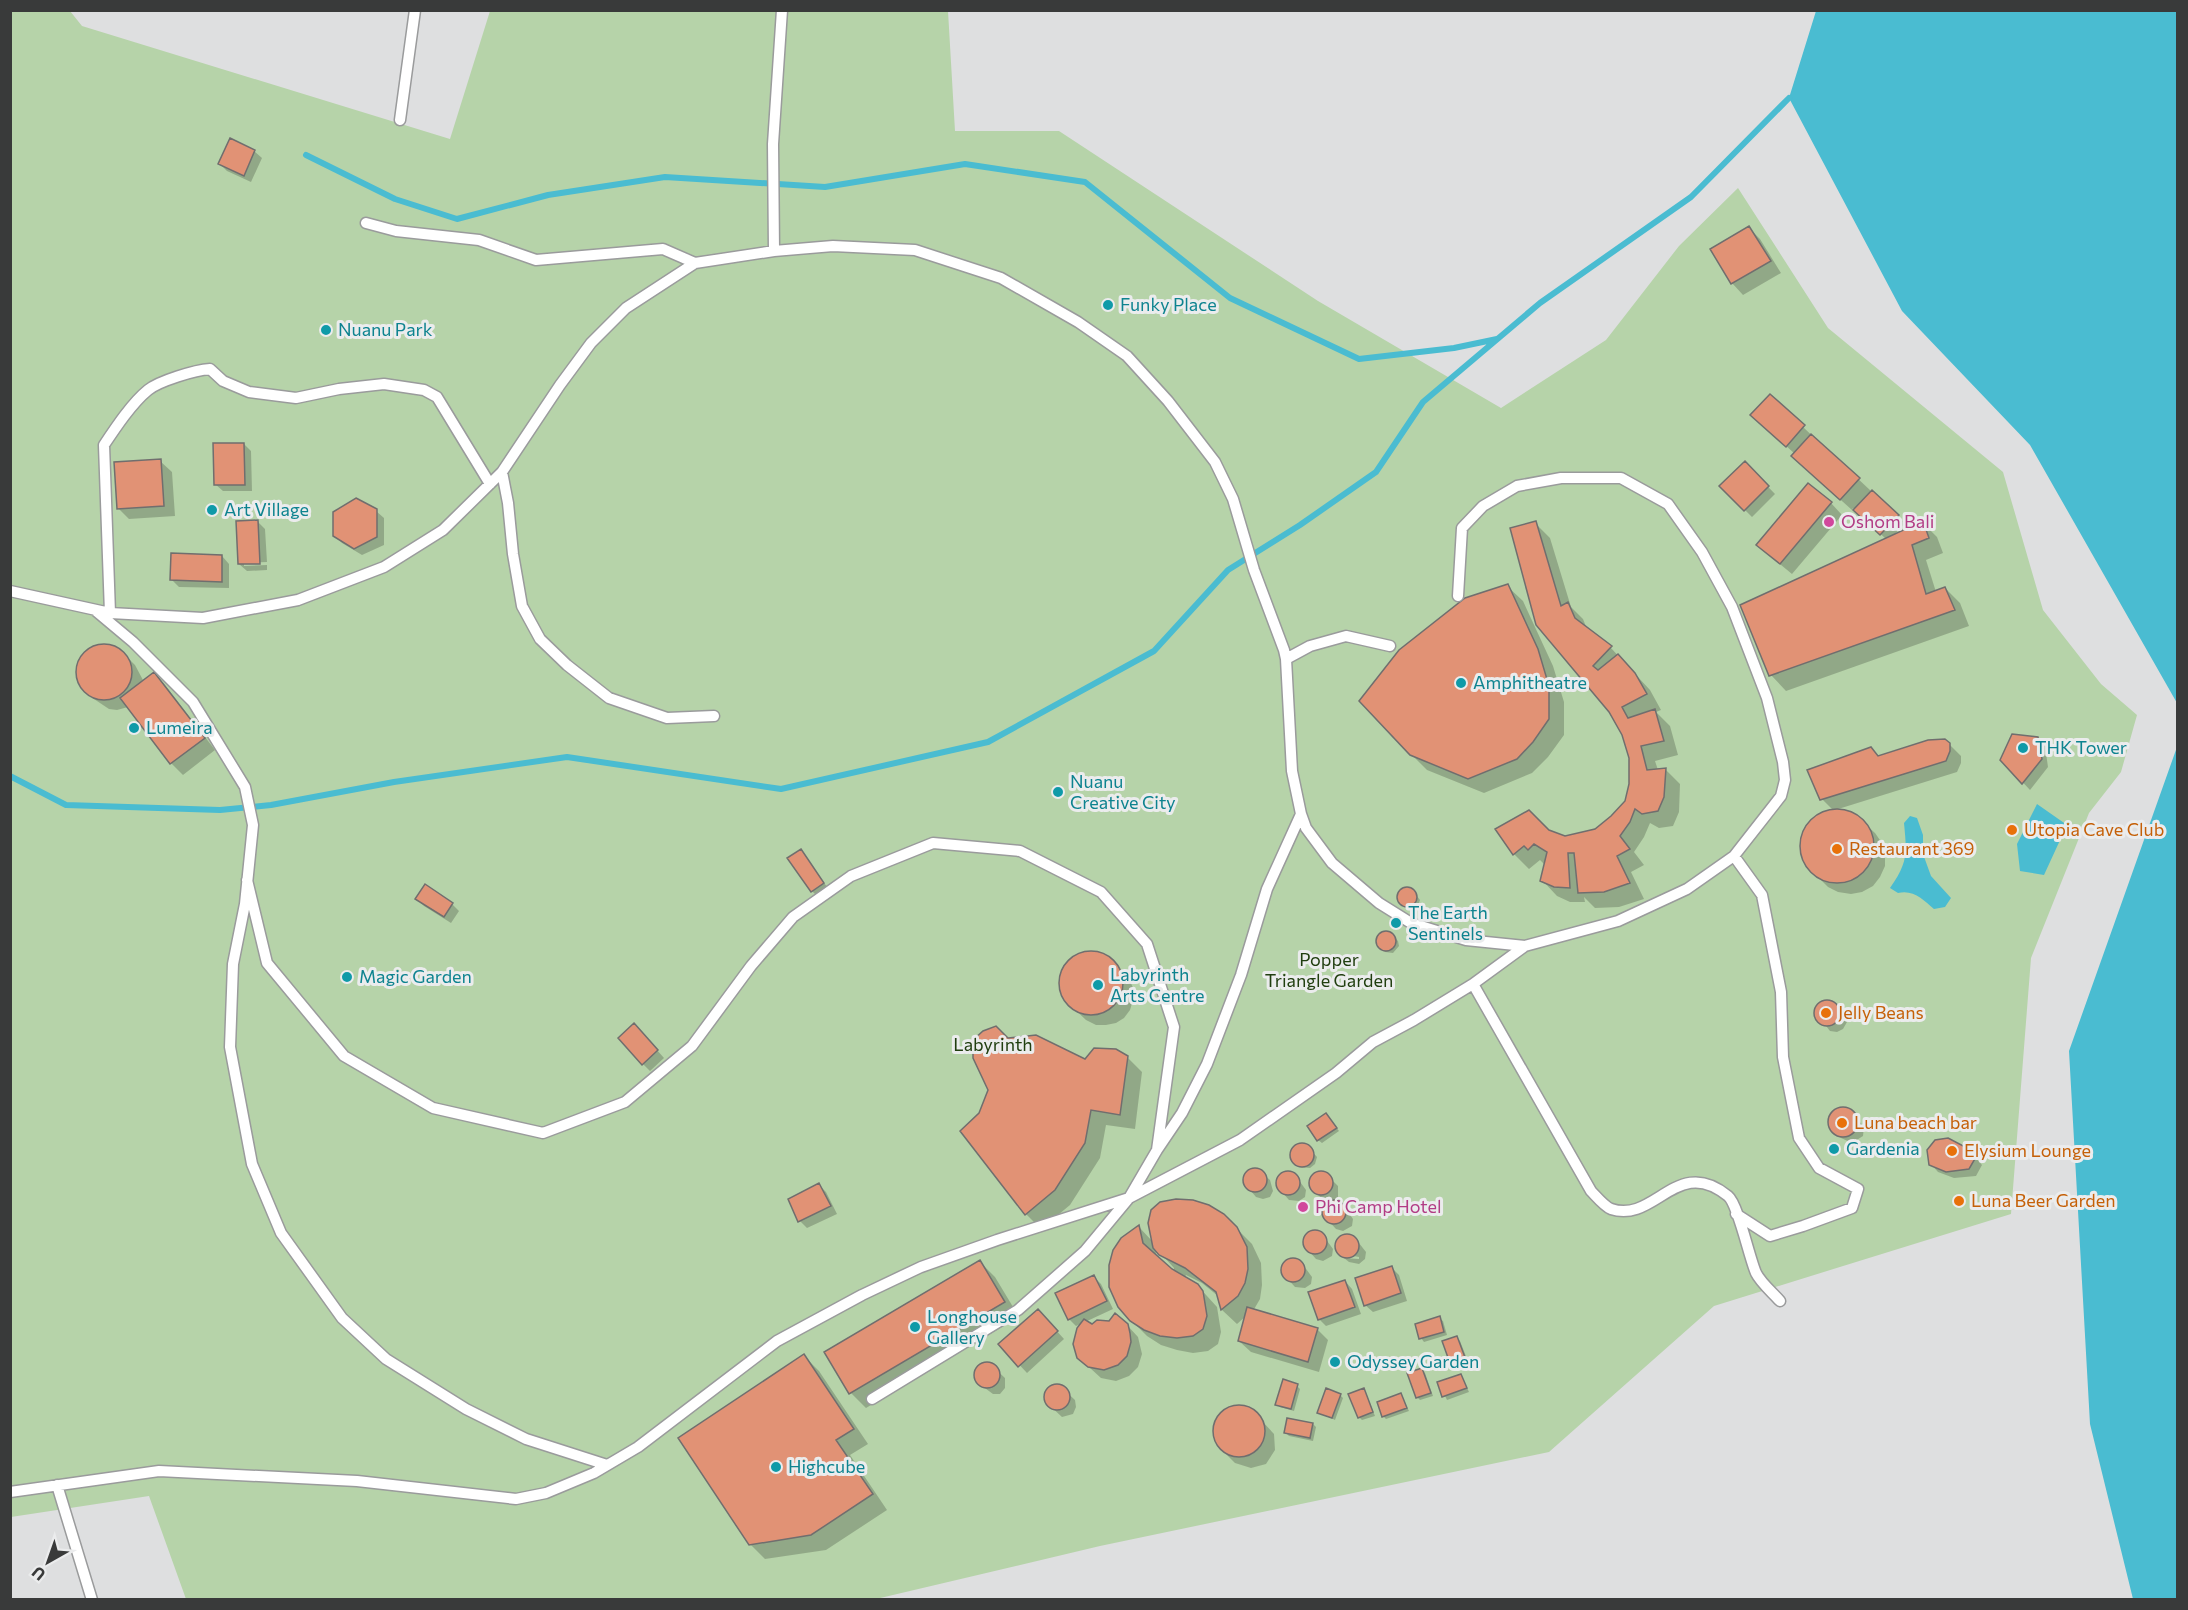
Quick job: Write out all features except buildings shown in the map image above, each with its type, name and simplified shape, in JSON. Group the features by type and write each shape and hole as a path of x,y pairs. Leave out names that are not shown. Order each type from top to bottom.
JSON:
{"lane":[{"path":"400,120 415,10"},
{"path":"774,251 773,144 782,10"},
{"path":"366,223 396,231 479,240 536,260 663,249 695,263"},
{"path":"10,591 110,613 203,618 297,600 384,567 443,530 502,472 591,343 626,308 695,263 774,251 833,246 915,250 1000,278 1078,322 1127,356 1168,401 1215,462 1233,500 1254,570 1286,659 1293,771 1306,828 1332,863 1379,903 1411,923 1466,940 1525,946 1618,921 1688,889 1734,856 1781,796 1785,780 1783,762 1767,698 1732,607 1702,552 1668,504 1621,478 1561,478 1517,486 1483,506 1462,528 1458,596"},
{"path":"110,613 104,445 115,428 149,389 195,370 210,369 223,381 249,392 296,398 339,389 384,384 424,390 437,397 490,484"},
{"path":"502,472 522,606 540,639 567,665 609,698 667,718 714,716"},
{"path":"92,608 133,642 193,702 245,787 253,825 245,904 233,964 230,1047 252,1164 281,1233 342,1318 386,1359 466,1408 526,1439 607,1465"},
{"path":"1286,659 1310,646 1346,636 1390,646"},
{"path":"872,1399 1018,1310 1085,1251 1129,1198 1156,1150 1182,1113 1207,1065 1240,975 1267,889 1301,814"},
{"path":"246,880 267,963 344,1056 433,1108 543,1134 625,1102 684,1053 692,1046 751,966 793,917 851,876 933,843 1020,851 1101,892 1147,944 1174,1027 1156,1150"},
{"path":"1734,856 1762,894 1781,992 1783,1057 1799,1138 1819,1168 1858,1189 1852,1208 1770,1236 1736,1214"},
{"path":"10,1492 159,1471 357,1481 516,1499 546,1493 594,1473 638,1447 777,1341 862,1295 921,1268 997,1240 1129,1198 1240,1140 1336,1073 1373,1042 1473,984 1525,946"},
{"path":"1473,984 1590,1191 1609,1208 1626,1212 1649,1203 1680,1184 1708,1183 1730,1198 1757,1275 1780,1301"},
{"path":"57,1485 92,1599"}],"green space":[{"name":"Nuanu Creative City","path":"10,11 70,11 82,26 450,139 490,11 948,11 955,131 1059,131 1318,301 1501,408 1606,340 1679,246 1738,188 1828,328 2003,472 2043,610 2101,684 2137,715 2121,772 2089,813 2031,958 2011,1214 1714,1306 1549,1452 1100,1546 876,1599 186,1599 149,1496 11,1517"}],"water":[{"path":"1816,11 2177,11 2177,703 2030,445 1902,311 1789,98"},
{"path":"2177,747 2177,1599 2133,1599 2090,1424 2069,1051"},
{"path":"2037,804 2067,825 2044,875 2020,871 2017,844"},
{"path":"1910,816 1917,818 1923,835 1923,854 1931,876 1951,898 1945,907 1934,909 1913,894 1898,893 1890,888 1905,857 1904,823"}],"waterway":[{"path":"10,776 66,805 220,810 271,805 394,782 567,757 781,789 988,742 1154,651 1228,570 1300,525 1376,472 1423,402 1540,303 1691,197 1789,98"},
{"path":"306,155 395,199 457,219 548,195 665,177 825,187 965,164 1085,182 1230,298 1359,359 1454,348 1497,339"}],"place":[{"name":"Funky Place","path":"1108,305"},
{"name":"Nuanu Park","path":"326,330"},
{"name":"Art Village","path":"212,510"},
{"name":"Oshom Bali","path":"1829,522"},
{"name":"Amphitheatre","path":"1461,683"},
{"name":"Lumeira","path":"134,728"},
{"name":"THK Tower","path":"2023,748"},
{"name":"Nuanu Creative City","path":"1058,792"},
{"name":"Utopia Cave Club","path":"2012,830"},
{"name":"Restaurant 369","path":"1837,849"},
{"name":"The Earth Sentinels","path":"1396,923"},
{"name":"Magic Garden","path":"347,977"},
{"name":"Labyrinth Arts Centre","path":"1098,985"},
{"name":"Jelly Beans","path":"1826,1013"},
{"name":"Luna beach bar","path":"1842,1123"},
{"name":"Gardenia","path":"1834,1149"},
{"name":"Elysium Lounge","path":"1952,1151"},
{"name":"Luna Beer Garden","path":"1959,1201"},
{"name":"Phi Camp Hotel","path":"1303,1207"},
{"name":"Longhouse Gallery","path":"915,1327"},
{"name":"Odyssey Garden","path":"1335,1362"},
{"name":"Highcube","path":"776,1467"}],"park label":[{"name":"Popper Triangle Garden","path":"1329,970"},
{"name":"Labyrinth","path":"993,1045"}]}
